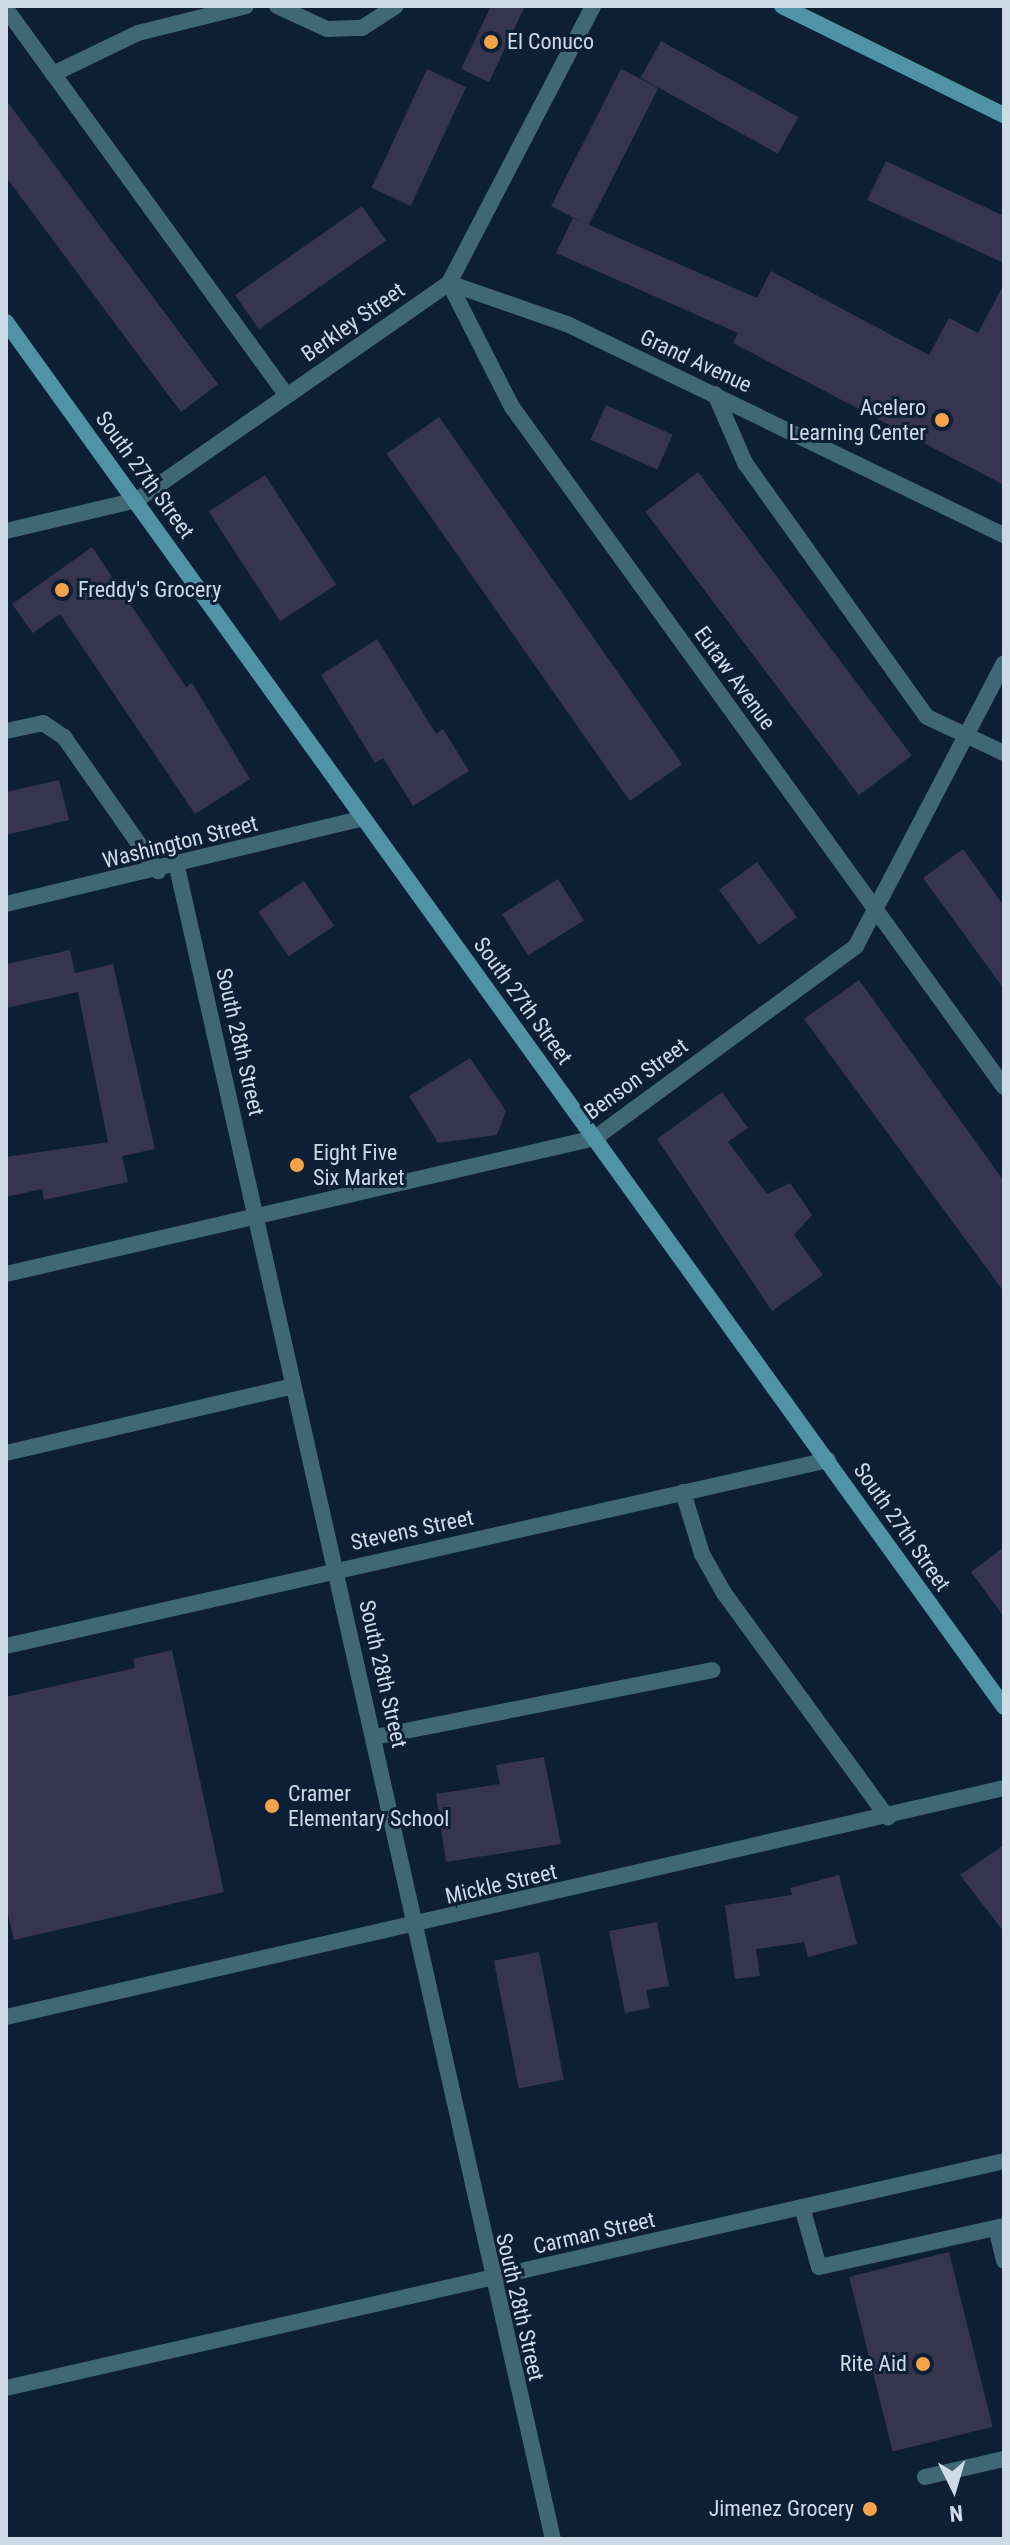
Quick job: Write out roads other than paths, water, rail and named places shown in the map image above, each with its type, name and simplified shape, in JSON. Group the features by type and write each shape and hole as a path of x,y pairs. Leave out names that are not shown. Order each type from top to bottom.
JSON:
{"main road":[{"path":"782,6 1004,115"},
{"name":"South 27th Street","path":"6,322 1004,1707"}],"street":[{"path":"53,74 138,33 246,6"},
{"path":"277,6 327,29 362,28 396,6"},
{"name":"Berkley Street","path":"6,531 137,500 449,283 593,6"},
{"path":"6,9 286,395"},
{"name":"Grand Avenue","path":"449,283 567,324 1004,535"},
{"name":"Eutaw Avenue","path":"449,283 512,407 1004,1087"},
{"path":"715,394 745,463 927,717 1004,753"},
{"name":"Benson Street","path":"6,1274 595,1138 856,946 877,913 1004,663"},
{"path":"6,731 43,723 64,737 158,871"},
{"path":"969,736 1004,767"},
{"name":"Washington Street","path":"6,904 177,867 363,818"},
{"name":"South 28th Street","path":"177,867 417,1925 489,2279 553,2539"},
{"path":"6,1453 293,1386"},
{"name":"Stevens Street","path":"6,1646 828,1460"},
{"path":"683,1492 702,1554 724,1593 888,1818"},
{"path":"375,1737 712,1670"},
{"name":"Mickle Street","path":"6,2017 888,1818 1004,1788"},
{"name":"Carman Street","path":"6,2388 1004,2161"},
{"path":"802,2207 819,2267 1000,2227 1004,2261"},
{"path":"925,2477 1004,2459"}],"place":[{"name":"El Conuco","path":"491,42"},
{"name":"Acelero Learning Center","path":"942,420"},
{"name":"Freddy's Grocery","path":"62,590"},
{"name":"Eight Five Six Market","path":"297,1165"},
{"name":"Cramer Elementary School","path":"272,1806"},
{"name":"Rite Aid","path":"923,2364"},
{"name":"Jimenez Grocery","path":"870,2509"}]}
